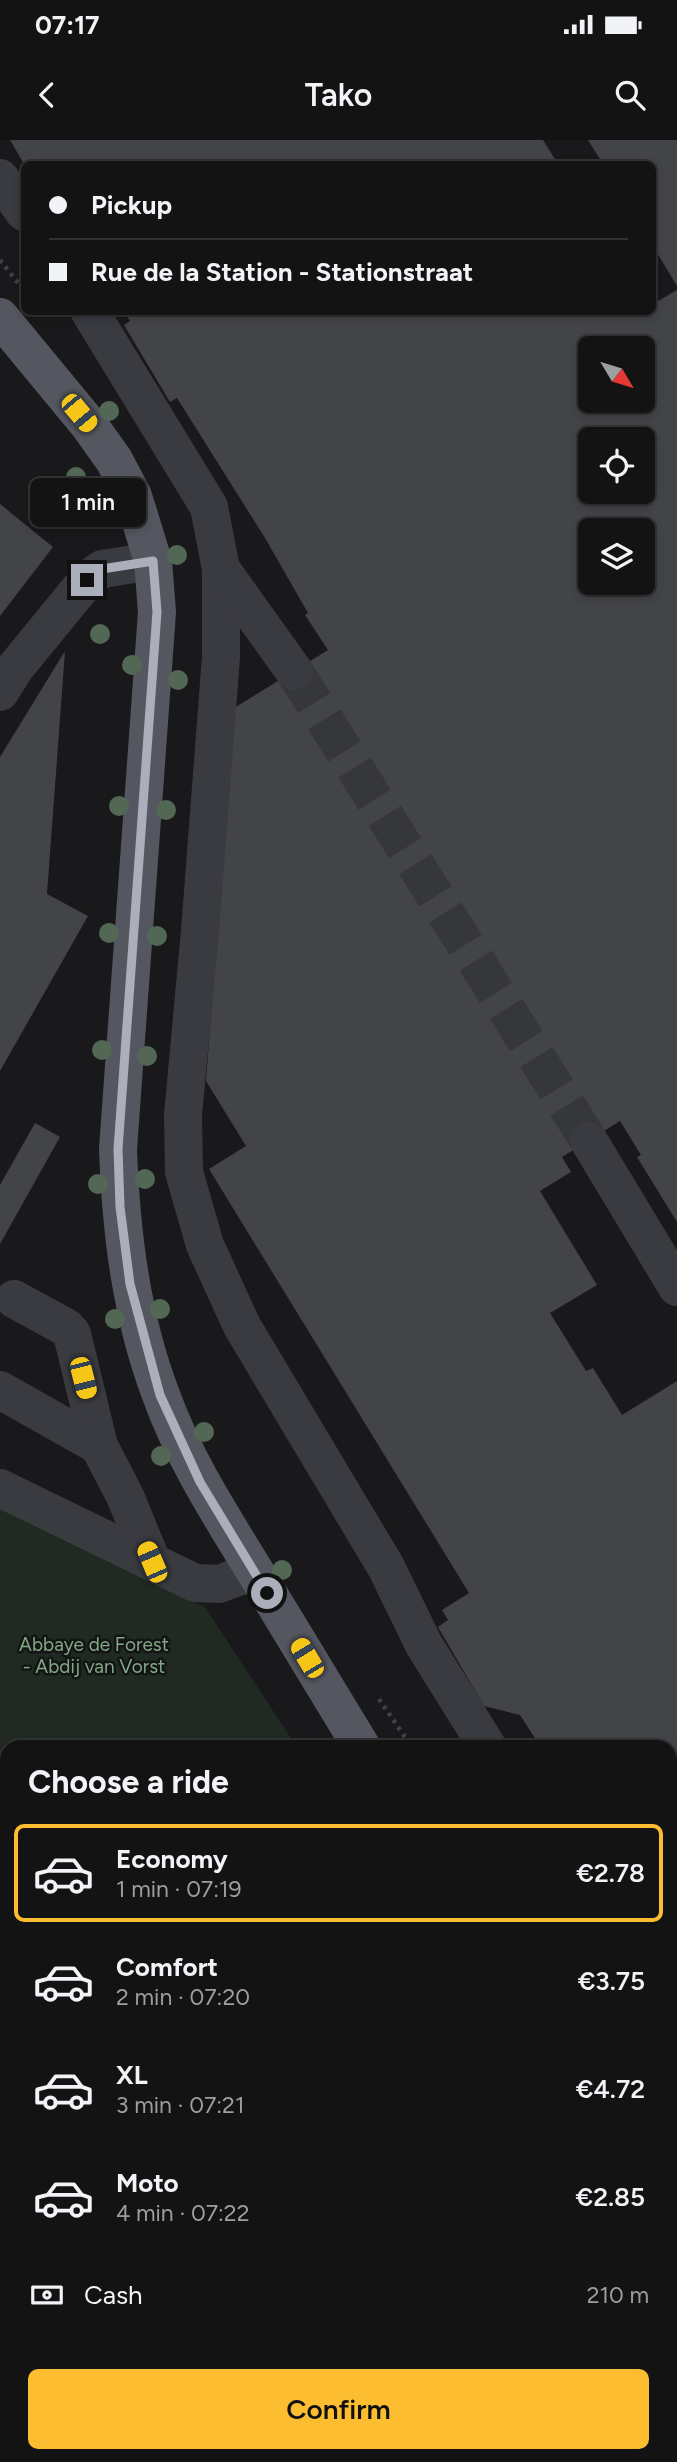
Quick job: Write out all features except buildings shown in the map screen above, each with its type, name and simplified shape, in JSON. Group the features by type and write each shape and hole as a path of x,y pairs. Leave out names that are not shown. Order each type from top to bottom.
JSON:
{"main road":[{"path":"0,317 89,425 114,460 133,496 153,561 157,612 118,1149 120,1207 130,1284 160,1395 200,1482 357,1740"}],"street":[{"path":"0,178 21,208"},
{"path":"92,315 209,507 220,569 221,657 183,1115 184,1172 205,1245 242,1326 386,1567 424,1645 483,1740"},
{"path":"0,692 15,668 87,580 102,569 153,561"},
{"path":"220,569 295,671"},
{"path":"589,1141 677,1287"},
{"path":"14,1299 67,1328 72,1334 99,1446 125,1496 152,1562"},
{"path":"0,1390 99,1446"},
{"path":"0,1488 195,1583 219,1584 254,1571"}],"path":[{"path":"0,260 21,286"},
{"path":"390,1712 407,1740"}],"green space":[{"name":"Abbaye de Forest - Abdij van Vorst","path":"0,1505 205,1607 292,1740 0,1740"}],"tunnel":[{"path":"294,671 589,1141"}],"route":[{"path":"87,580 102,569 153,561 157,612 118,1149 120,1207 130,1284 160,1395 200,1482 267,1593"}]}
